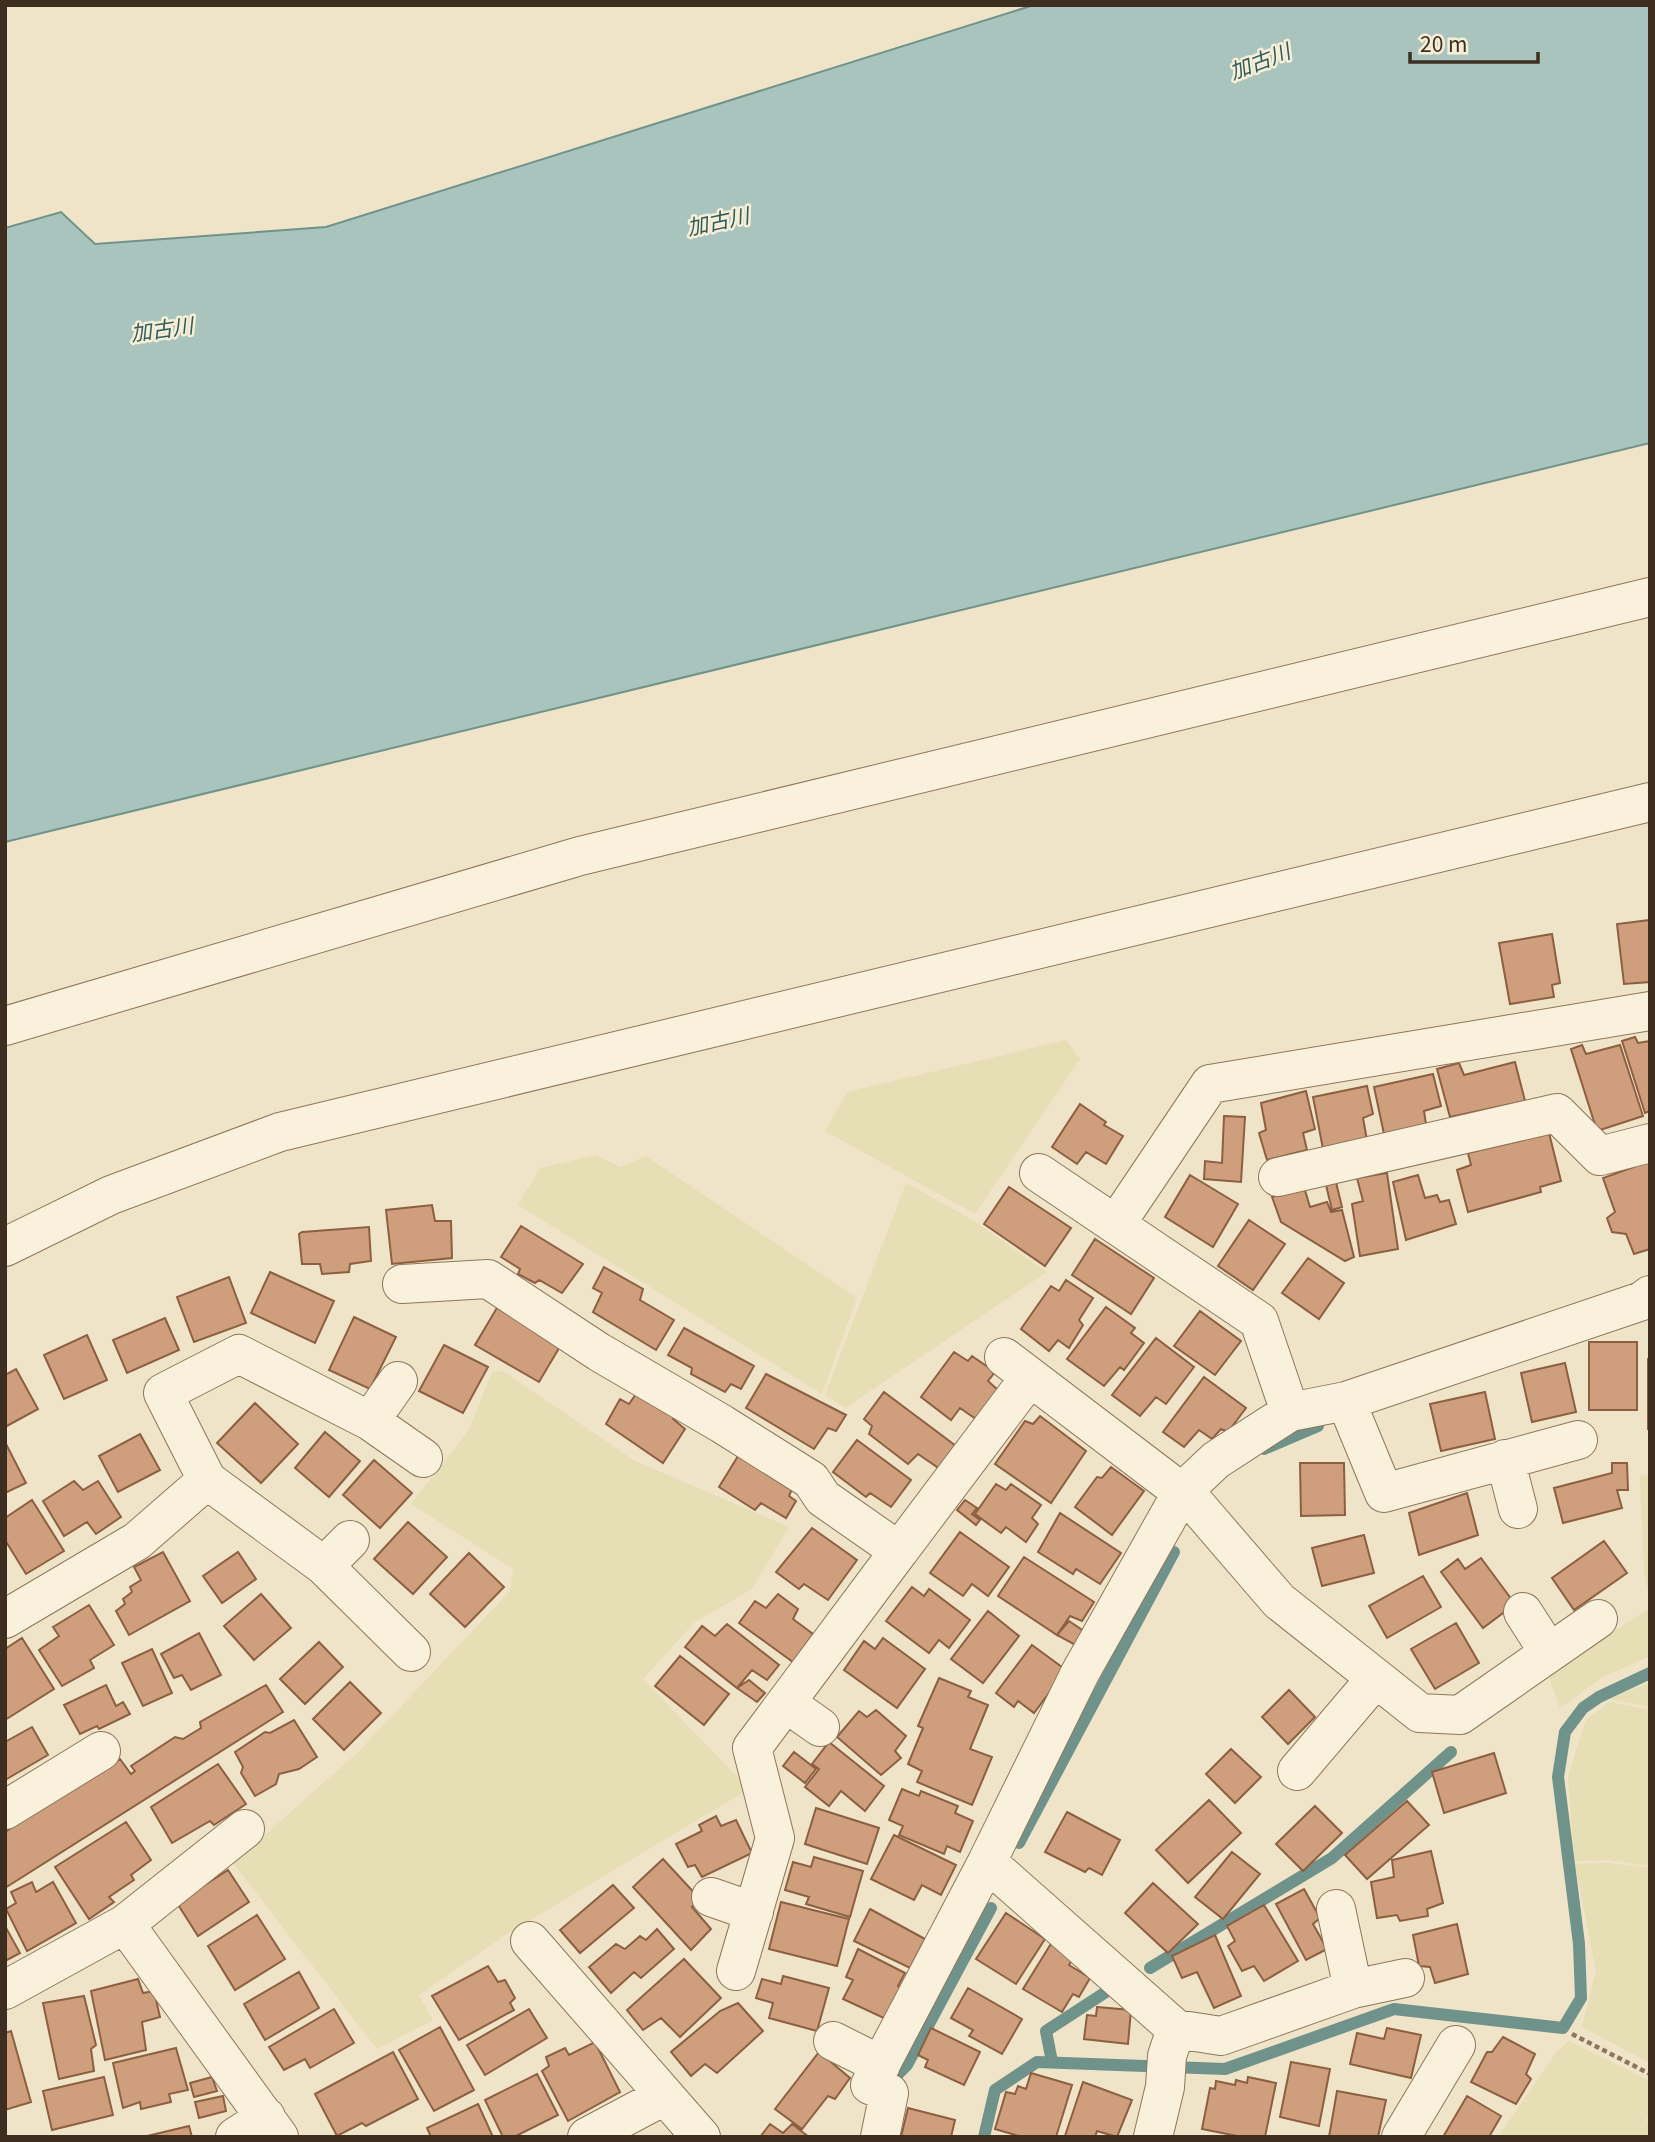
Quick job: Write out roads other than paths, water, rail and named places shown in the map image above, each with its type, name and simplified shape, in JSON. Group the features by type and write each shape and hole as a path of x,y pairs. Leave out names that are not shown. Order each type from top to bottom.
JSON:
{"street":[{"path":"5,1026 580,856 1650,597"},
{"path":"5,1247 111,1195 280,1132 1650,802"},
{"path":"1116,1224 1210,1084 1650,1011"},
{"path":"1278,1177 1434,1155 1557,1114 1600,1156 1650,1143"},
{"path":"1039,1172 1259,1321 1290,1412"},
{"path":"402,1284 488,1279 591,1365 714,1438 811,1480 823,1498 899,1551"},
{"path":"855,2137 876,2075 987,1862 1080,1673 1182,1492 1216,1460 1290,1412 1346,1401 1650,1295"},
{"path":"411,1652 337,1553 206,1480 163,1393 239,1354 370,1421 423,1458"},
{"path":"736,1971 775,1838 752,1748 899,1551 1017,1367 1192,1500 1279,1601 1420,1713 1460,1715 1548,1651 1598,1619"},
{"path":"370,1421 398,1381"},
{"path":"1346,1401 1384,1493 1578,1440"},
{"path":"1505,1459 1518,1509"},
{"path":"5,1618 137,1541 206,1480"},
{"path":"1524,1612 1548,1651"},
{"path":"1297,1771 1376,1678"},
{"path":"786,1703 820,1727"},
{"path":"5,1810 102,1751"},
{"path":"5,1990 125,1924 245,1829"},
{"path":"987,1862 1169,2057"},
{"path":"711,1897 754,1912"},
{"path":"1336,1909 1353,1989"},
{"path":"125,1924 260,2130"},
{"path":"530,1941 701,2137"},
{"path":"1169,2057 1353,1989 1405,1978"},
{"path":"833,2041 876,2075 889,2093 880,2137"},
{"path":"1401,2137 1456,2045"},
{"path":"1153,2137 1169,2057"},
{"path":"587,2137 664,2096"}],"water":[{"name":"加古川","path":"1034,5 1650,5 1650,443 5,842 5,228 61,212 95,244 326,227"}],"waterway":[{"path":"1264,1449 1318,1426"},
{"path":"1019,1843 1174,1552"},
{"path":"984,2137 995,2090 1037,2062 1225,2069 1394,2009 1563,2028 1581,1998 1579,1944 1558,1777 1565,1732 1583,1708 1599,1697 1650,1673"},
{"path":"1150,1968 1332,1858 1451,1752"},
{"path":"890,2082 907,2065 991,1908"},
{"path":"1052,2062 1046,2031 1112,1988"}]}
